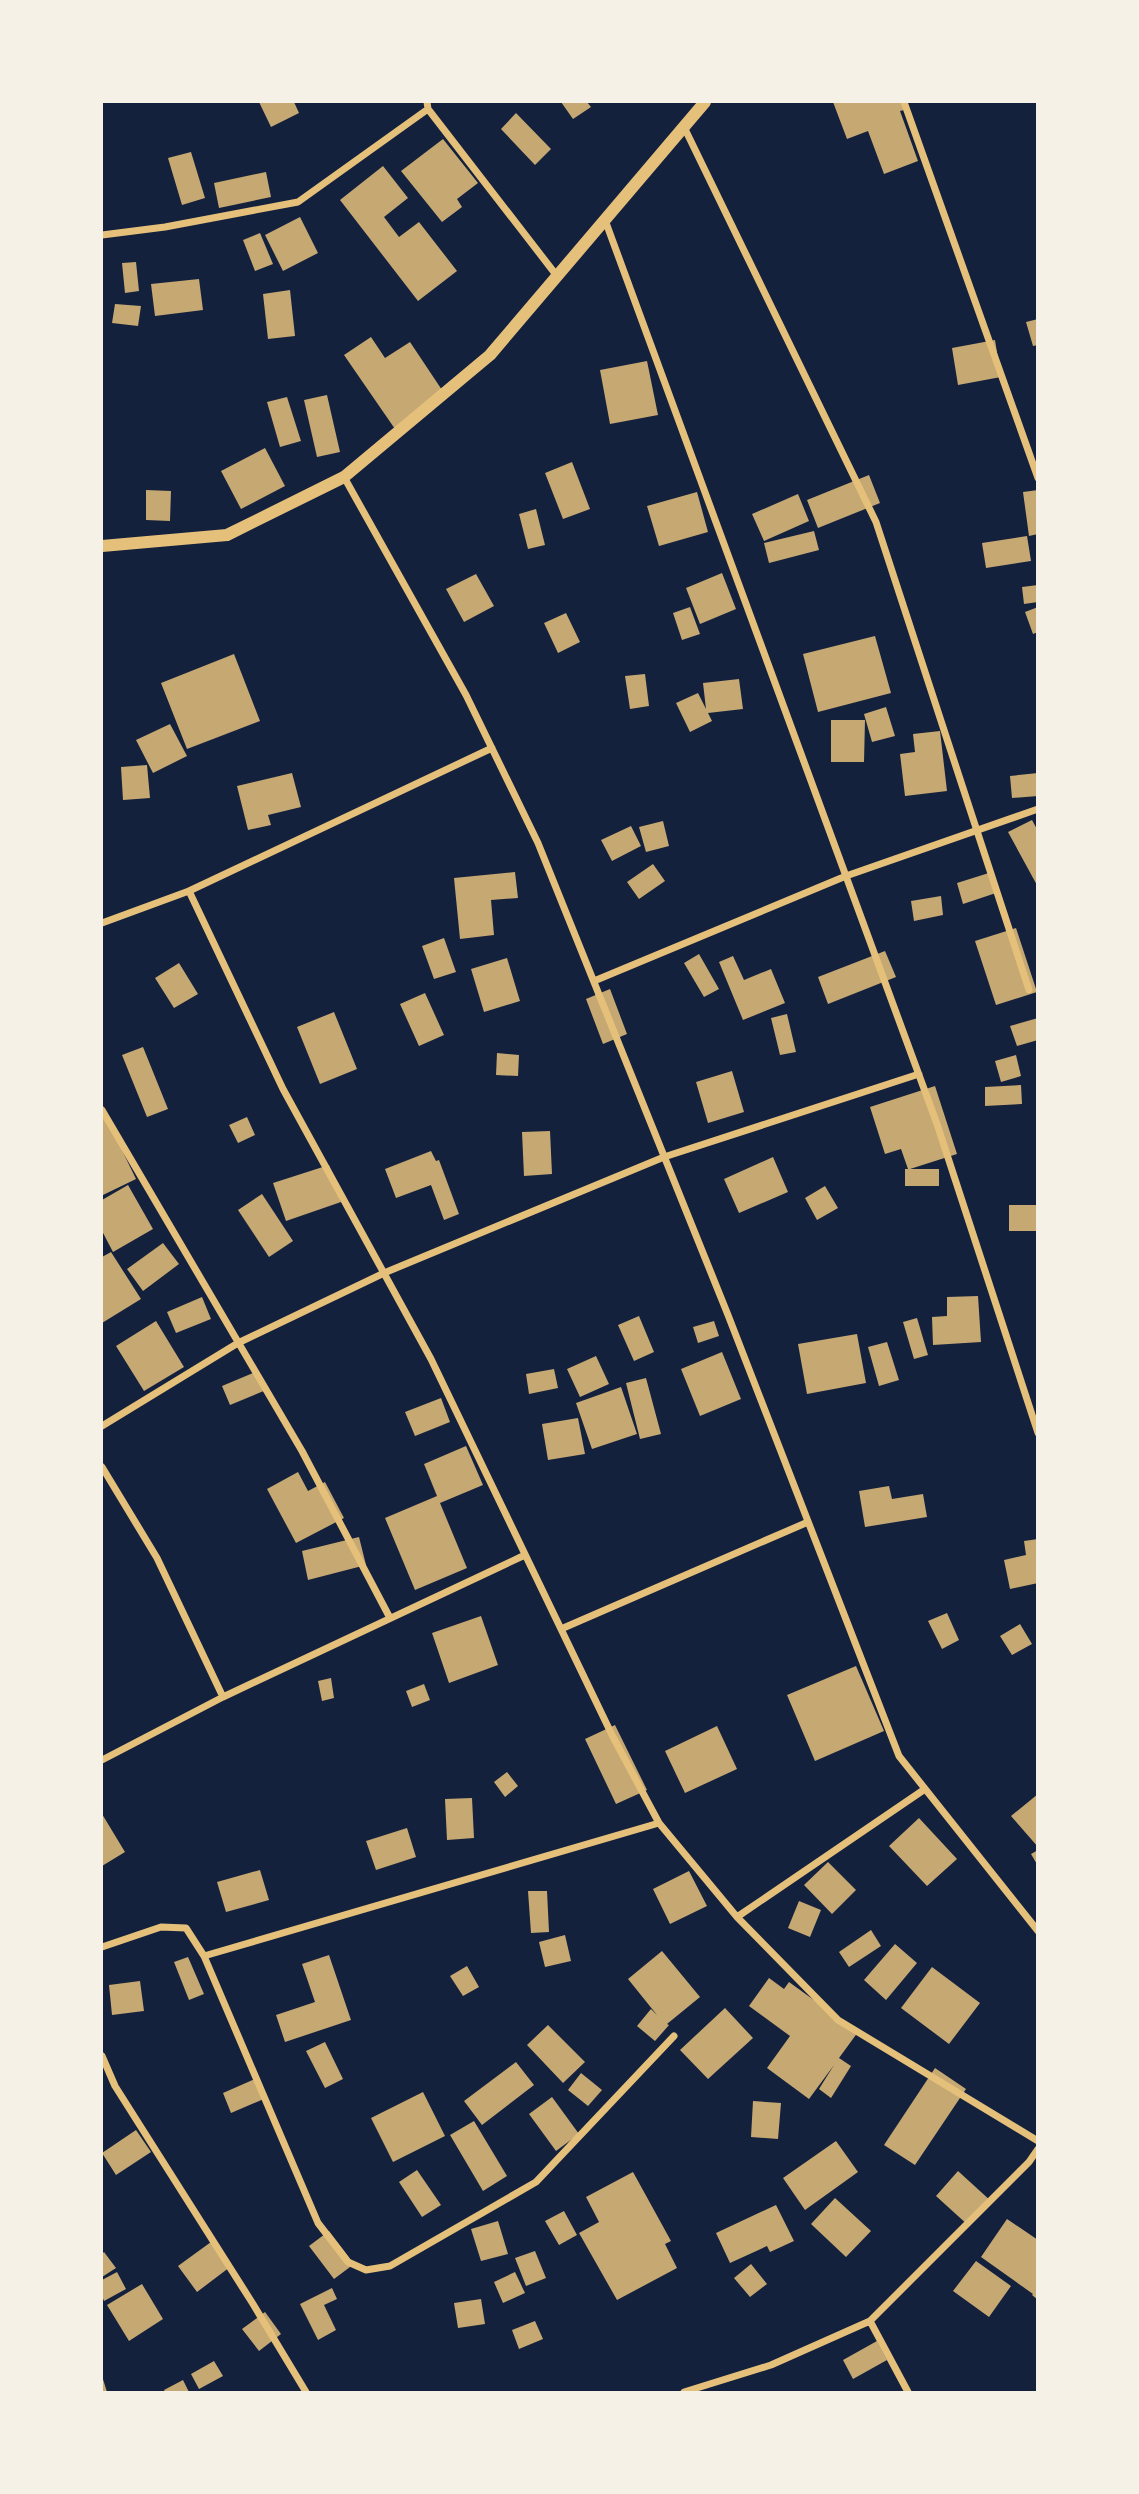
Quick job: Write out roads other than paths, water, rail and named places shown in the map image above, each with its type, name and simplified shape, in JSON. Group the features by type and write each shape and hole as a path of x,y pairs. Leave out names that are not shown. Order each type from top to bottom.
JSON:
{"street":[{"path":"102,546 227,535 344,477 490,355 705,102"},
{"path":"904,102 1038,478"},
{"path":"102,235 165,227 298,202 427,105 557,276"},
{"path":"683,127 876,522 1029,990"},
{"path":"605,220 937,1124 1038,1433"},
{"path":"344,477 466,695 538,843 900,1756 1038,1931"},
{"path":"102,923 189,891 492,748"},
{"path":"594,981 846,876 976,828 1038,809"},
{"path":"189,891 283,1089 431,1359 613,1737 659,1823 737,1917 838,2020 1038,2141"},
{"path":"102,1426 238,1343 384,1273 664,1157 919,1074"},
{"path":"102,1110 302,1451 390,1618"},
{"path":"102,1467 157,1558 223,1697"},
{"path":"561,1629 808,1522"},
{"path":"102,1760 223,1697 526,1555"},
{"path":"737,1917 925,1789"},
{"path":"204,1956 659,1823"},
{"path":"102,1947 161,1927 186,1928 204,1956 318,2223 348,2262 366,2270 390,2266 536,2182 674,2036"},
{"path":"102,2056 115,2086 306,2392"},
{"path":"684,2392 771,2365 870,2321 950,2244 1029,2162 1038,2149"},
{"path":"870,2321 908,2392"}]}
